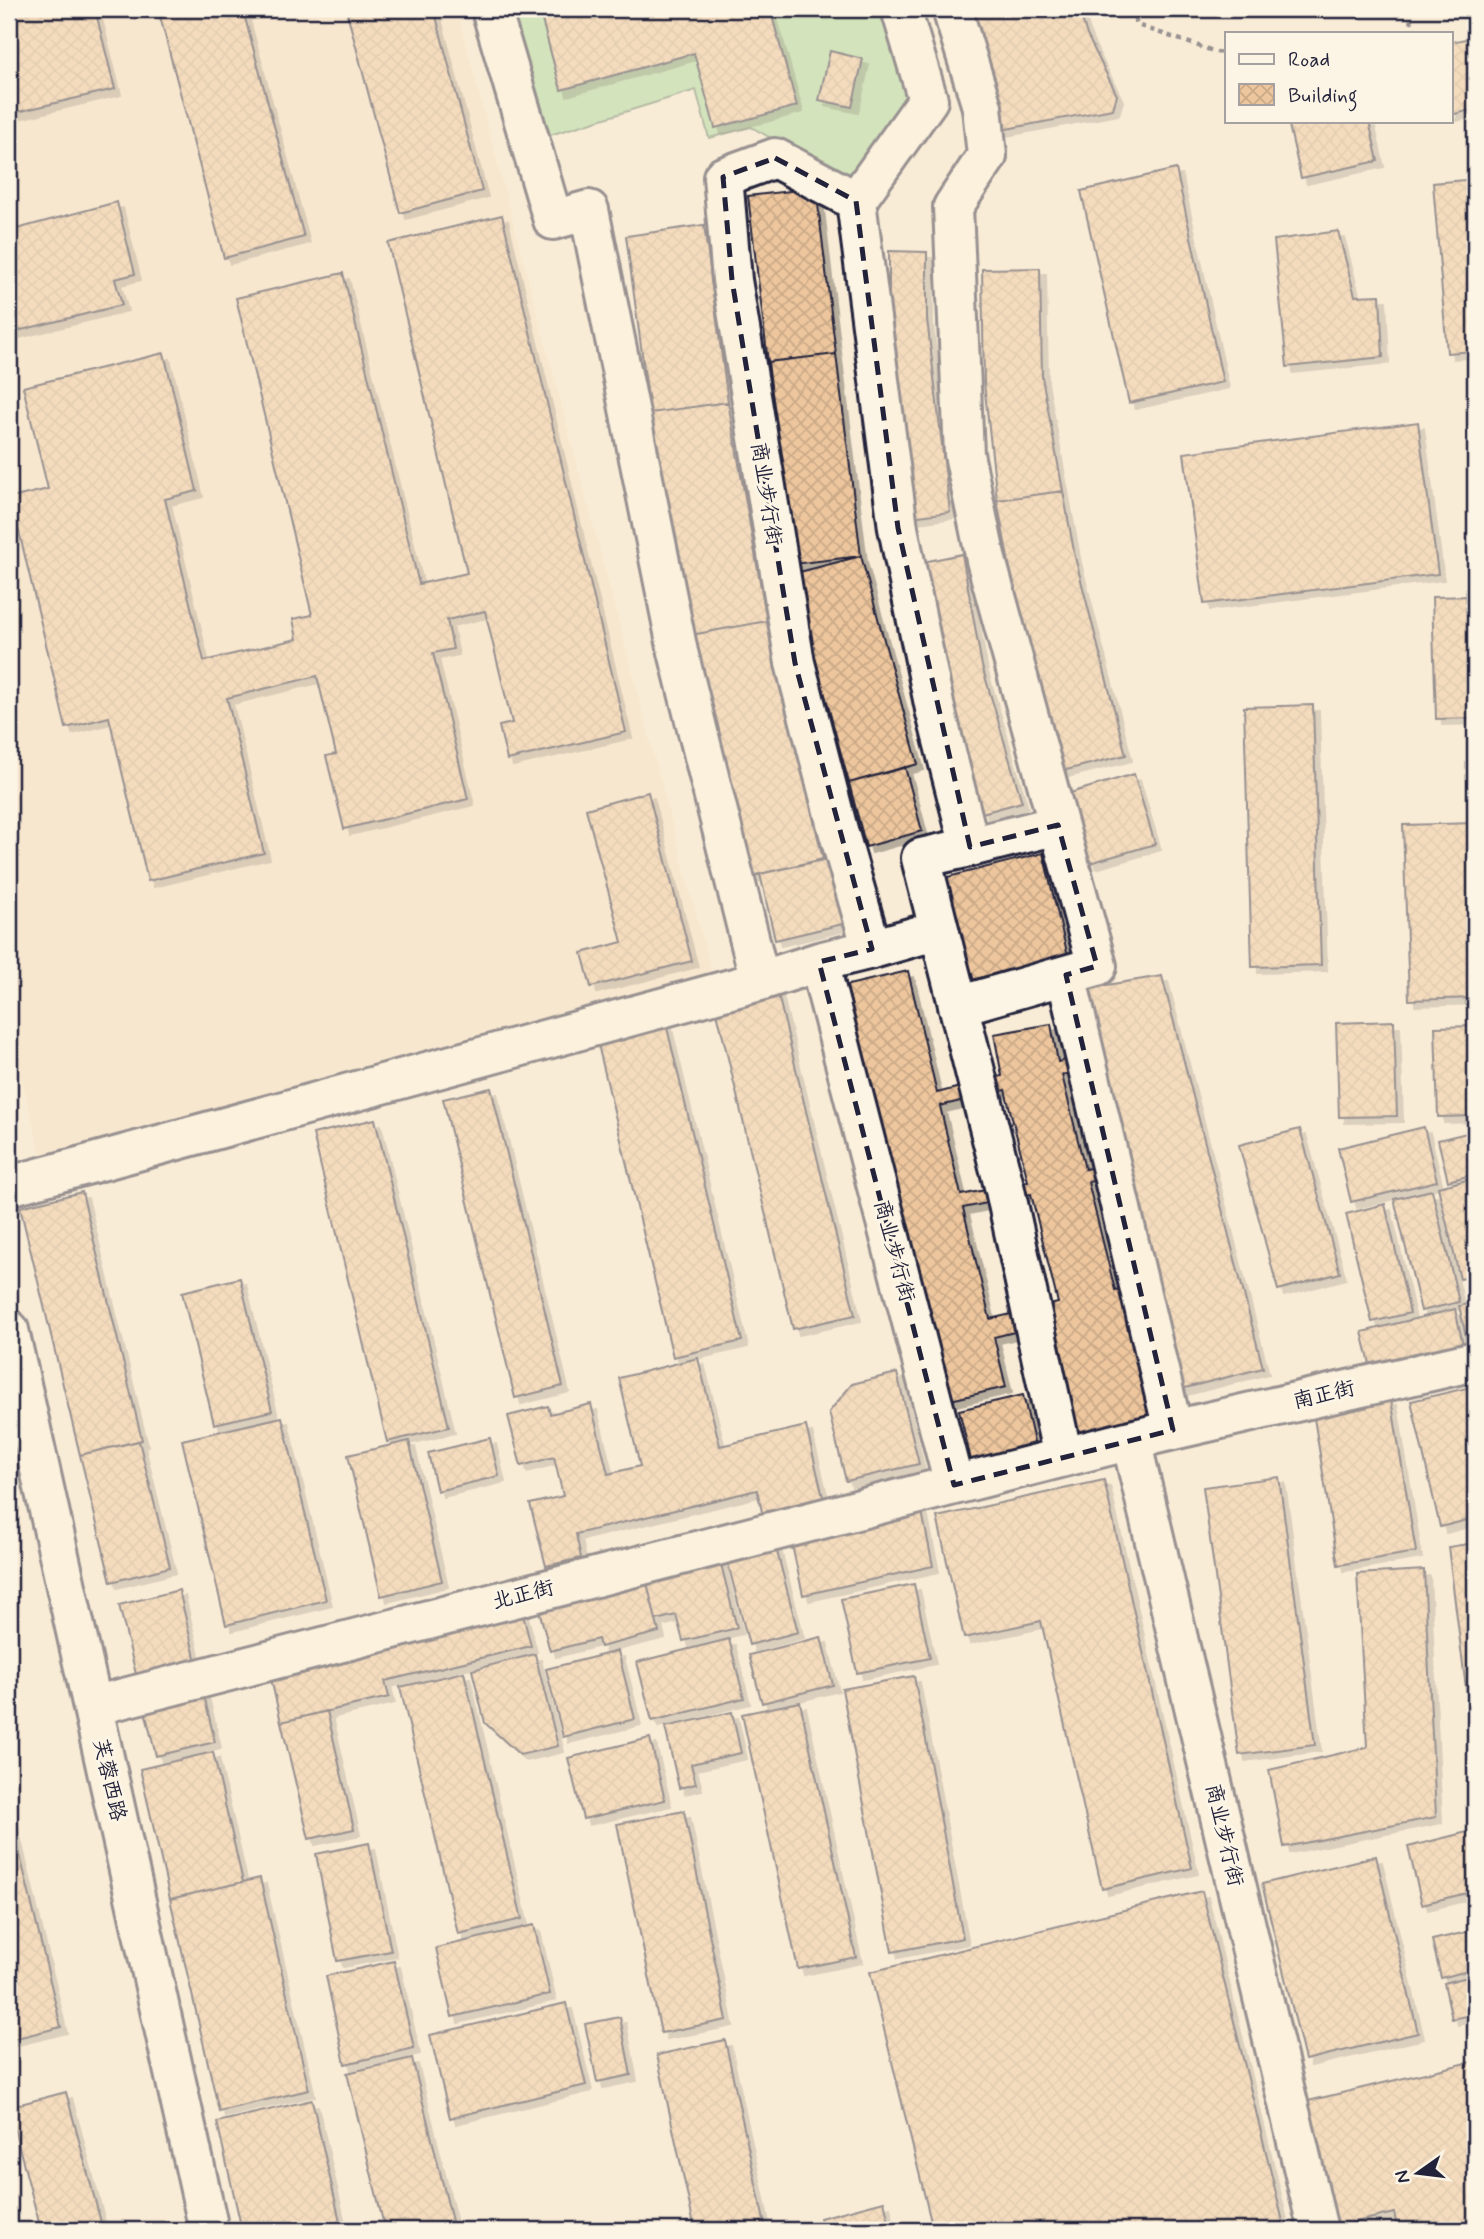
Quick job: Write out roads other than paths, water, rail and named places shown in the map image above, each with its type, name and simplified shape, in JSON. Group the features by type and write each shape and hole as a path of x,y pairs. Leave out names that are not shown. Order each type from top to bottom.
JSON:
{"street":[{"path":"491,9 553,220 589,210 678,652 760,981"},
{"path":"901,9 928,100 856,201 898,528 935,709 970,847"},
{"path":"952,9 982,107 987,156 953,207 964,454 986,560 1097,966 958,1006"},
{"name":"商业步行街","path":"856,201 775,158 723,177 732,280 795,663 872,949"},
{"path":"1058,825 921,858 1005,1190 1063,1457"},
{"path":"9,1186 938,930"},
{"name":"商业步行街","path":"819,962 954,1485"},
{"path":"954,1485 1173,1430 1066,975"},
{"name":"芙蓉西路","path":"9,1330 209,2230"},
{"name":"南正街","path":"1173,1430 1475,1361"},
{"name":"商业步行街","path":"1131,1440 1318,2230"},
{"name":"北正街","path":"93,1706 954,1485"}]}
